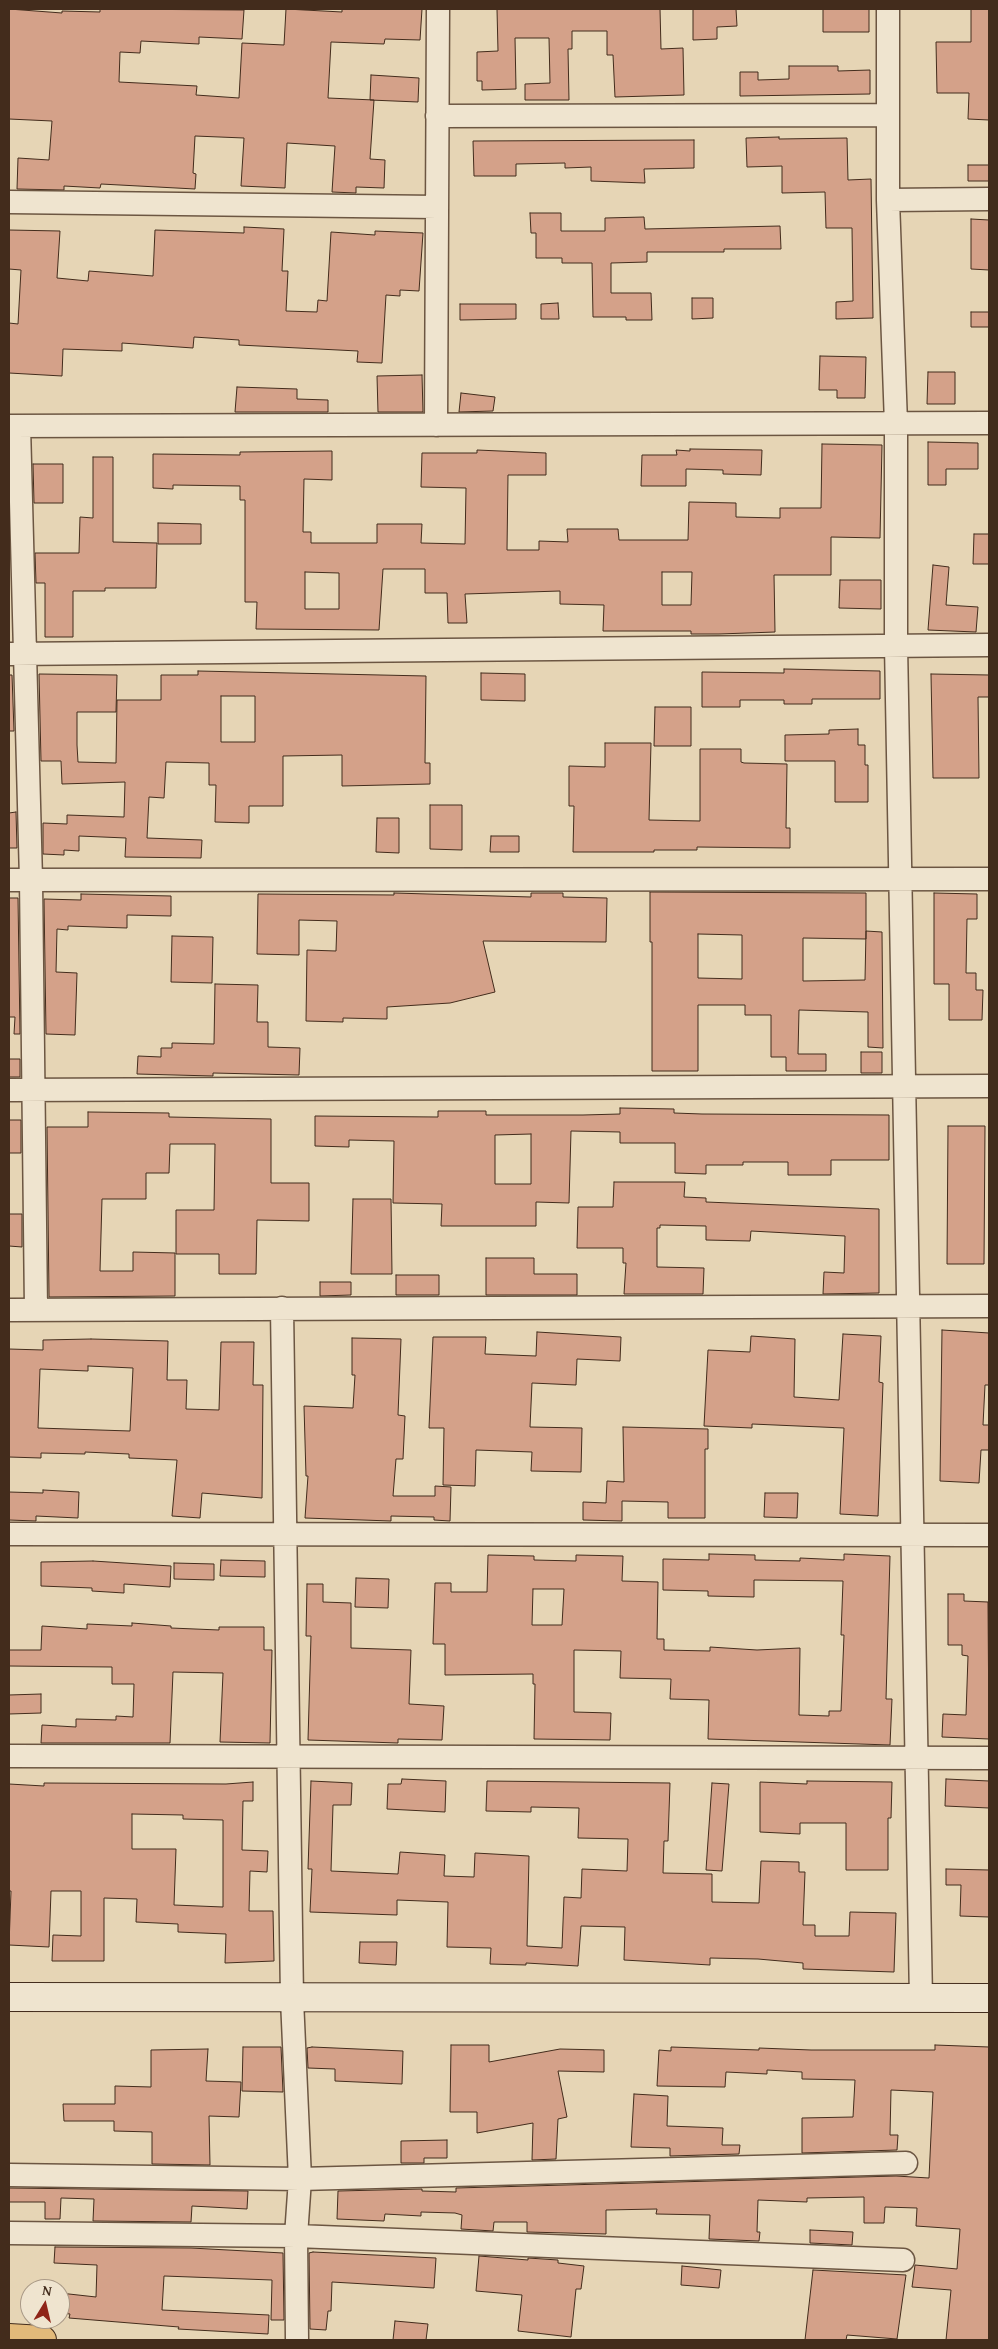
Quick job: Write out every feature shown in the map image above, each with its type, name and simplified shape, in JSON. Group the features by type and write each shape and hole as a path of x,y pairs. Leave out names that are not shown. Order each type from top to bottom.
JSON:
{"main road":[{"path":"9,2338 42,2340"}],"street":[{"path":"436,425 438,9"},
{"path":"888,9 888,200 896,424 896,645 921,1999"},
{"path":"437,116 888,115"},
{"path":"888,200 989,199"},
{"path":"9,202 437,208"},
{"path":"36,1310 31,880 16,654 14,426 989,423"},
{"path":"16,654 989,645"},
{"path":"9,880 989,879"},
{"path":"9,1090 989,1086"},
{"path":"9,1310 989,1306"},
{"path":"282,1308 292,1999 300,2178 296,2236 297,2340"},
{"path":"9,1534 989,1535"},
{"path":"9,1756 288,1755 989,1758"},
{"path":"9,1997 292,1999 989,1998"},
{"path":"9,2175 300,2178 906,2163"},
{"path":"9,2233 296,2236 904,2260"}],"building":[{"path":"9,9 62,13 62,11 100,12 100,9 244,10 242,39 199,37 199,44 141,41 140,53 120,52 119,82 197,86 196,95 239,98 242,43 284,45 286,9 342,12 342,9 422,9 420,40 385,39 384,44 331,42 328,98 374,100 370,159 385,160 384,188 356,187 356,193 332,192 335,146 287,143 285,188 241,186 244,138 195,136 193,173 196,174 195,189 101,184 100,188 64,186 64,190 17,189 18,158 49,160 52,121 9,119"},
{"path":"497,9 660,9 661,49 683,48 684,95 615,97 613,55 607,55 607,31 572,31 572,49 568,49 569,100 525,100 525,84 550,83 549,38 515,38 516,89 482,90 482,81 477,81 477,52 498,51"},
{"path":"693,9 736,9 737,26 717,27 717,39 693,40"},
{"path":"823,9 869,9 869,32 823,32"},
{"path":"971,9 989,9 989,120 968,119 969,93 937,93 936,42 971,42"},
{"path":"789,66 838,66 838,71 870,70 870,94 740,96 740,72 758,72 758,80 789,79"},
{"path":"371,75 419,78 418,102 370,100"},
{"path":"779,137 779,139 847,138 848,180 871,179 873,318 836,319 836,302 853,301 852,228 826,228 825,192 782,193 782,166 747,167 746,138"},
{"path":"694,140 694,168 644,169 645,183 591,181 591,167 565,168 565,163 516,164 516,176 474,176 473,141"},
{"path":"968,165 989,165 989,181 968,181"},
{"path":"530,213 561,213 561,231 605,231 605,218 644,217 645,229 780,226 781,249 724,249 724,252 647,252 647,262 611,263 611,293 651,293 652,320 626,320 626,317 593,317 592,263 562,263 562,258 536,258 536,233 531,233"},
{"path":"971,219 989,220 989,270 971,269"},
{"path":"244,227 284,229 282,271 288,271 286,311 317,312 318,300 327,301 331,232 375,235 375,231 423,233 419,291 400,290 400,296 386,295 382,363 357,362 358,351 239,345 239,340 194,337 193,348 122,343 122,351 63,349 62,376 9,373 9,323 18,324 21,270 9,269 9,230 60,231 57,278 88,281 89,271 153,276 155,230 244,233"},
{"path":"692,298 713,298 713,318 692,319"},
{"path":"558,303 559,319 541,319 541,304"},
{"path":"460,304 516,304 516,319 460,320"},
{"path":"971,312 989,312 989,327 971,327"},
{"path":"820,356 866,357 865,398 837,398 837,390 819,390"},
{"path":"928,372 955,372 955,404 927,404"},
{"path":"422,375 423,412 378,412 377,376"},
{"path":"237,387 297,389 297,399 328,400 328,412 235,412"},
{"path":"461,393 495,397 493,411 459,412"},
{"path":"928,442 978,443 978,469 946,469 946,485 928,485"},
{"path":"822,444 882,445 880,538 831,537 831,575 774,575 775,632 691,634 691,631 603,631 604,605 560,604 560,591 465,594 467,623 448,623 447,593 425,593 425,569 383,569 379,630 256,629 257,602 245,602 245,500 240,500 240,486 173,485 173,489 153,488 153,454 240,455 240,452 332,451 332,480 304,479 303,532 311,532 311,543 377,543 377,524 422,524 421,543 465,544 466,488 421,487 422,453 477,453 477,450 546,453 546,475 508,475 507,550 539,550 539,541 568,542 567,529 618,529 619,540 688,540 689,502 736,503 736,517 780,518 780,508 821,508","holes":["305,572 339,573 339,609 305,609","662,572 692,572 691,605 662,605"]},
{"path":"690,449 762,450 761,475 723,474 723,470 686,469 686,486 641,486 642,455 677,455 676,450 690,451"},
{"path":"93,457 113,457 113,542 157,543 156,588 105,588 105,591 73,591 73,637 45,637 45,583 36,583 35,553 79,553 80,517 93,518"},
{"path":"33,464 63,464 63,503 34,503"},
{"path":"158,523 201,524 201,544 158,544"},
{"path":"974,534 989,534 989,564 973,564"},
{"path":"933,565 949,567 946,605 978,607 976,632 928,630"},
{"path":"840,580 881,580 881,609 839,608"},
{"path":"784,669 880,671 880,699 812,699 812,704 784,704 784,700 740,700 740,707 702,707 702,672 784,673"},
{"path":"198,671 426,676 425,763 430,763 430,784 342,786 342,755 283,756 283,806 249,806 249,823 215,822 216,785 209,785 209,763 166,762 164,798 149,797 147,838 202,840 201,858 125,857 126,838 79,836 79,851 64,850 64,855 43,854 43,823 67,824 67,815 124,817 125,782 62,784 61,761 41,761 39,674 117,675 116,712 77,712 78,762 116,763 117,700 161,700 161,675 198,675","holes":["221,696 255,696 255,742 221,742"]},
{"path":"481,673 525,674 525,701 481,700"},
{"path":"931,674 989,675 989,697 978,697 979,778 933,778"},
{"path":"9,675 12,675 14,731 9,731"},
{"path":"655,707 691,707 691,746 654,746"},
{"path":"858,729 858,745 865,745 865,765 868,765 868,802 835,802 835,761 785,761 785,735 829,734 829,730"},
{"path":"605,743 651,743 649,820 700,821 700,749 741,749 741,762 744,763 787,764 786,828 790,828 790,848 697,847 697,850 654,850 654,852 573,852 574,806 569,806 569,766 605,767"},
{"path":"430,805 462,805 462,850 430,849"},
{"path":"16,812 17,848 9,848 9,813"},
{"path":"377,818 399,818 399,853 376,852"},
{"path":"491,836 519,836 519,852 490,852"},
{"path":"650,892 866,893 866,931 882,932 883,1048 868,1047 868,1012 799,1010 798,1054 826,1054 826,1071 786,1071 786,1057 771,1057 771,1015 745,1015 745,1005 698,1005 698,1071 652,1071 652,942 650,942","holes":["698,934 742,935 742,979 698,978","803,938 866,939 865,980 803,981"]},
{"path":"394,893 531,897 531,893 563,893 563,897 607,898 606,942 483,941 495,992 450,1003 387,1007 387,1019 343,1018 343,1022 306,1021 307,950 336,951 337,921 299,920 299,955 257,954 258,894 394,895"},
{"path":"934,893 977,894 977,919 967,919 966,973 976,973 976,990 983,990 982,1020 949,1020 949,984 934,984"},
{"path":"81,894 171,896 171,916 127,915 127,928 68,926 68,930 57,929 56,972 77,973 75,1035 46,1034 44,899 81,900"},
{"path":"9,898 18,898 20,1034 14,1034 15,1017 9,1017"},
{"path":"172,936 213,937 212,983 171,982"},
{"path":"215,984 258,985 257,1022 268,1022 268,1047 300,1048 299,1075 213,1073 213,1076 137,1074 138,1056 161,1057 161,1048 172,1048 172,1043 214,1044"},
{"path":"861,1052 882,1052 882,1073 861,1073"},
{"path":"9,1059 20,1059 20,1077 9,1077"},
{"path":"620,1108 674,1109 674,1113 702,1114 889,1115 889,1160 831,1160 831,1175 788,1175 788,1162 743,1162 743,1165 706,1165 706,1174 675,1173 675,1143 620,1143 620,1132 571,1131 569,1203 536,1202 536,1226 441,1226 442,1204 393,1203 394,1141 349,1140 349,1147 315,1146 315,1116 438,1117 438,1111 486,1111 486,1115 620,1114","holes":["531,1134 531,1184 495,1184 495,1135"]},
{"path":"88,1112 169,1113 169,1117 271,1119 271,1183 309,1183 309,1221 257,1220 256,1274 219,1274 219,1254 176,1254 176,1210 214,1210 215,1144 170,1144 169,1173 146,1173 146,1199 102,1199 100,1271 133,1271 133,1252 175,1253 175,1296 49,1297 47,1127 88,1127"},
{"path":"9,1120 21,1120 21,1153 9,1153"},
{"path":"948,1126 985,1126 984,1264 947,1264"},
{"path":"614,1182 685,1182 684,1197 706,1198 706,1202 879,1209 879,1293 823,1294 824,1272 844,1273 845,1236 751,1231 750,1241 706,1240 706,1226 660,1225 660,1228 657,1228 657,1267 704,1268 703,1294 624,1294 626,1263 623,1263 623,1248 577,1248 578,1207 613,1207"},
{"path":"353,1199 391,1199 392,1274 351,1274"},
{"path":"9,1214 22,1214 22,1247 9,1246"},
{"path":"486,1258 534,1258 534,1274 577,1274 577,1295 486,1295"},
{"path":"396,1275 439,1275 439,1295 396,1295"},
{"path":"320,1282 351,1282 351,1295 320,1296"},
{"path":"942,1330 989,1333 989,1385 985,1385 983,1425 989,1425 989,1450 981,1450 979,1483 940,1481"},
{"path":"537,1332 621,1337 620,1361 577,1359 576,1385 532,1383 530,1427 582,1428 581,1472 531,1471 532,1452 476,1450 475,1486 443,1485 444,1428 429,1428 433,1337 486,1337 485,1354 536,1356"},
{"path":"843,1334 881,1336 879,1382 883,1383 878,1516 840,1514 844,1428 752,1424 752,1428 704,1426 708,1350 750,1352 751,1336 795,1339 794,1397 839,1400"},
{"path":"352,1338 401,1339 398,1415 405,1416 403,1459 396,1459 393,1496 435,1496 435,1486 451,1487 450,1521 434,1520 434,1517 391,1516 391,1521 305,1518 308,1476 306,1476 304,1406 353,1408 355,1375 352,1375"},
{"path":"43,1340 168,1341 167,1380 187,1380 186,1409 219,1410 221,1342 254,1342 253,1385 263,1385 262,1498 202,1493 200,1518 172,1516 177,1460 129,1458 129,1454 85,1452 85,1454 41,1453 41,1458 9,1457 9,1349 43,1350","holes":["88,1366 133,1368 130,1431 38,1428 40,1369 88,1371"]},
{"path":"623,1427 708,1429 708,1449 705,1449 705,1518 668,1518 668,1502 622,1501 622,1521 583,1520 583,1502 606,1503 607,1481 624,1482"},
{"path":"43,1490 79,1492 78,1518 36,1516 36,1521 9,1520 9,1492 43,1493"},
{"path":"765,1493 798,1493 797,1518 764,1517"},
{"path":"709,1554 755,1555 755,1560 800,1561 800,1558 844,1560 844,1554 890,1556 886,1699 892,1699 890,1745 708,1739 709,1700 670,1699 671,1679 620,1678 621,1651 574,1650 574,1712 611,1713 610,1740 534,1739 535,1684 533,1684 533,1674 445,1675 445,1644 433,1644 435,1583 451,1583 451,1592 487,1592 488,1555 534,1556 534,1560 576,1561 576,1555 623,1556 622,1581 658,1582 657,1639 664,1639 664,1650 710,1651 710,1647 757,1650 800,1648 799,1715 829,1716 829,1711 841,1711 844,1635 841,1635 843,1581 754,1580 754,1597 708,1596 708,1591 663,1590 663,1559 709,1560","holes":["533,1589 564,1589 562,1625 532,1625"]},
{"path":"221,1560 265,1561 265,1577 220,1576"},
{"path":"93,1561 171,1566 170,1587 124,1584 124,1593 92,1591 92,1588 41,1586 41,1562"},
{"path":"174,1563 214,1564 214,1580 174,1579"},
{"path":"356,1578 389,1579 388,1608 355,1607"},
{"path":"307,1584 323,1584 323,1602 351,1603 351,1648 411,1650 409,1704 444,1706 442,1740 398,1739 398,1743 308,1740 311,1636 306,1636"},
{"path":"948,1594 964,1594 964,1601 988,1602 989,1739 942,1737 943,1714 966,1715 968,1656 962,1655 962,1645 948,1645"},
{"path":"132,1623 171,1626 171,1628 219,1630 219,1627 264,1627 264,1650 272,1650 270,1743 220,1742 223,1673 173,1672 170,1743 41,1743 42,1725 76,1727 76,1719 116,1720 116,1716 133,1717 134,1684 112,1684 112,1667 9,1666 9,1650 41,1650 42,1626 87,1629 87,1624 132,1626"},
{"path":"41,1694 41,1713 9,1714 9,1695"},
{"path":"402,1779 446,1781 445,1812 387,1809 388,1784 401,1784"},
{"path":"946,1779 989,1781 989,1808 945,1806"},
{"path":"311,1781 352,1783 351,1805 333,1805 331,1871 398,1874 400,1852 445,1855 444,1876 474,1877 475,1853 529,1856 527,1946 562,1948 564,1897 581,1898 582,1869 627,1871 628,1839 578,1838 579,1808 531,1807 531,1812 486,1811 487,1781 670,1783 668,1841 664,1841 663,1873 712,1874 712,1902 759,1903 761,1861 799,1862 799,1872 805,1872 803,1925 815,1925 815,1936 849,1936 850,1912 896,1913 894,1972 803,1969 803,1963 758,1959 710,1958 710,1965 624,1960 625,1927 581,1926 578,1966 526,1963 526,1965 490,1964 491,1948 447,1947 448,1902 397,1900 397,1915 310,1912 312,1869 308,1869"},
{"path":"807,1781 892,1782 891,1818 888,1818 888,1870 846,1870 846,1823 800,1823 800,1834 760,1832 760,1782 807,1784"},
{"path":"253,1782 253,1801 243,1801 242,1850 268,1851 267,1872 250,1871 249,1911 273,1911 274,1961 225,1963 226,1934 178,1932 178,1924 136,1922 137,1899 104,1898 104,1961 52,1961 53,1935 81,1936 81,1891 51,1891 49,1947 9,1945 11,1891 9,1891 9,1784 44,1786 44,1783 226,1784","holes":["132,1814 183,1815 183,1819 223,1820 223,1907 174,1905 176,1849 132,1849"]},
{"path":"712,1783 729,1784 722,1871 706,1870"},
{"path":"946,1869 989,1870 989,1917 960,1916 961,1885 946,1885"},
{"path":"360,1942 397,1942 396,1965 359,1963"},
{"path":"451,2045 489,2045 489,2062 560,2049 604,2050 604,2072 558,2071 567,2117 558,2119 556,2159 532,2160 533,2123 477,2133 477,2112 450,2112"},
{"path":"935,2045 989,2047 989,2340 946,2340 951,2290 912,2287 915,2265 957,2269 960,2229 916,2226 917,2208 885,2207 884,2223 864,2223 864,2197 807,2198 807,2202 758,2200 757,2232 760,2232 759,2241 709,2239 710,2215 656,2214 657,2209 606,2210 606,2234 527,2232 527,2222 494,2222 493,2231 461,2229 462,2215 455,2213 421,2212 421,2216 385,2214 384,2221 337,2219 338,2191 422,2189 422,2191 456,2192 456,2188 896,2176 929,2178 933,2092 891,2090 890,2135 898,2135 897,2150 802,2153 802,2118 853,2117 855,2080 802,2079 802,2072 767,2070 767,2074 726,2072 725,2087 657,2086 659,2050 671,2051 671,2047 759,2050 759,2048 935,2050"},
{"path":"243,2047 281,2047 283,2092 242,2091"},
{"path":"307,2048 403,2051 402,2084 335,2081 335,2069 308,2068"},
{"path":"208,2049 206,2081 241,2082 239,2117 209,2116 210,2165 152,2164 152,2132 114,2131 114,2121 64,2121 63,2104 115,2104 115,2086 151,2087 151,2050"},
{"path":"634,2094 668,2096 667,2126 723,2128 722,2145 740,2145 739,2154 670,2156 670,2148 631,2147"},
{"path":"447,2140 447,2158 424,2158 424,2163 401,2163 401,2141"},
{"path":"9,2188 248,2191 247,2209 192,2206 191,2222 93,2221 94,2199 61,2198 60,2219 45,2219 45,2202 9,2202"},
{"path":"810,2230 853,2232 852,2245 810,2243"},
{"path":"55,2247 191,2248 283,2253 284,2320 271,2320 272,2280 164,2276 162,2310 269,2315 268,2334 178,2329 179,2327 70,2318 70,2294 96,2297 97,2265 54,2263"},
{"path":"309,2253 436,2258 434,2288 332,2282 331,2311 328,2311 326,2330 310,2329"},
{"path":"479,2256 528,2260 528,2258 558,2260 558,2263 584,2266 581,2289 576,2289 571,2337 518,2331 522,2295 476,2291"},
{"path":"682,2266 721,2270 719,2288 681,2285"},
{"path":"813,2270 906,2275 897,2339 847,2335 846,2340 805,2340"},
{"path":"395,2321 428,2324 426,2340 393,2340"}]}
